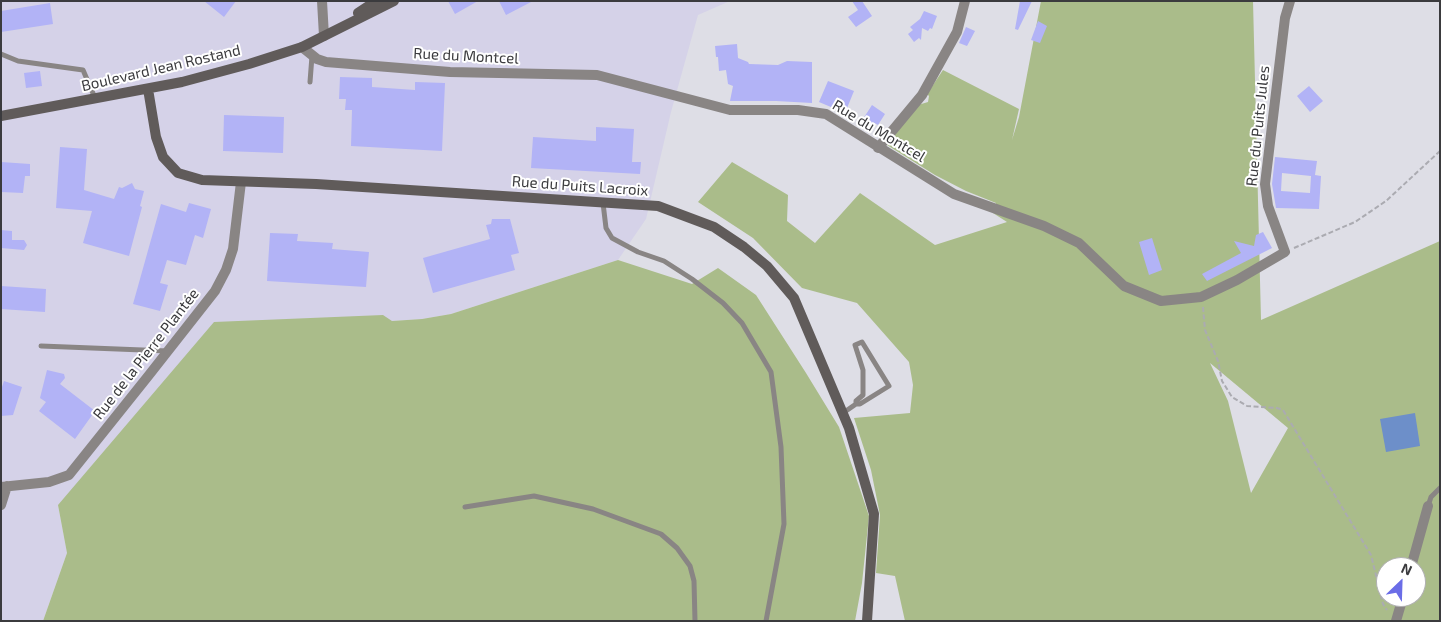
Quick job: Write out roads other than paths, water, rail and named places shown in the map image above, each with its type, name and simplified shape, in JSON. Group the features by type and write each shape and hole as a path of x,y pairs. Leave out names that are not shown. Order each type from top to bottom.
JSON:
{"street":[{"path":"322,1 324,36"},
{"name":"Boulevard Jean Rostand","path":"324,36 376,1"},
{"name":"Boulevard Jean Rostand","path":"1,116 182,82 249,64 302,47 394,1"},
{"path":"878,148 922,95 957,32 966,1"},
{"name":"Rue du Puits Jules","path":"1285,252 1268,206 1265,184 1285,18 1290,1"},
{"name":"Rue du Montcel","path":"302,47 312,56 326,62 450,72 597,75 730,110 798,110 826,114 954,194 1044,226 1079,243 1124,286 1161,301 1201,297 1236,280 1285,252"},
{"name":"Rue du Puits Lacroix","path":"148,89 163,157 178,173 202,180 316,184 658,206 714,227 744,247 767,266 794,298 843,413 874,514 867,621"},
{"name":"Rue de la Pierre Plantée","path":"1,506 4,486 49,482 68,475 215,291 226,270 233,250 241,182"},
{"path":"1414,557 1428,506"},
{"path":"1397,620 1400,607"}],"lane":[{"path":"1,54 18,61 83,70 96,99"},
{"path":"310,82 312,56"},
{"path":"603,202 606,228 612,238 632,249 664,261 692,279 723,303 742,323 770,372 780,447 784,524 766,621"},
{"path":"843,413 889,386 862,342 855,345 863,370 863,396 856,401 856,404"},
{"path":"41,346 168,350"},
{"path":"1428,506 1431,497 1440,488"},
{"path":"465,507 534,496 593,509 661,534 677,548 690,566 694,581 695,621"}],"water":[{"path":"1415,413 1420,446 1386,452 1380,419"}]}
